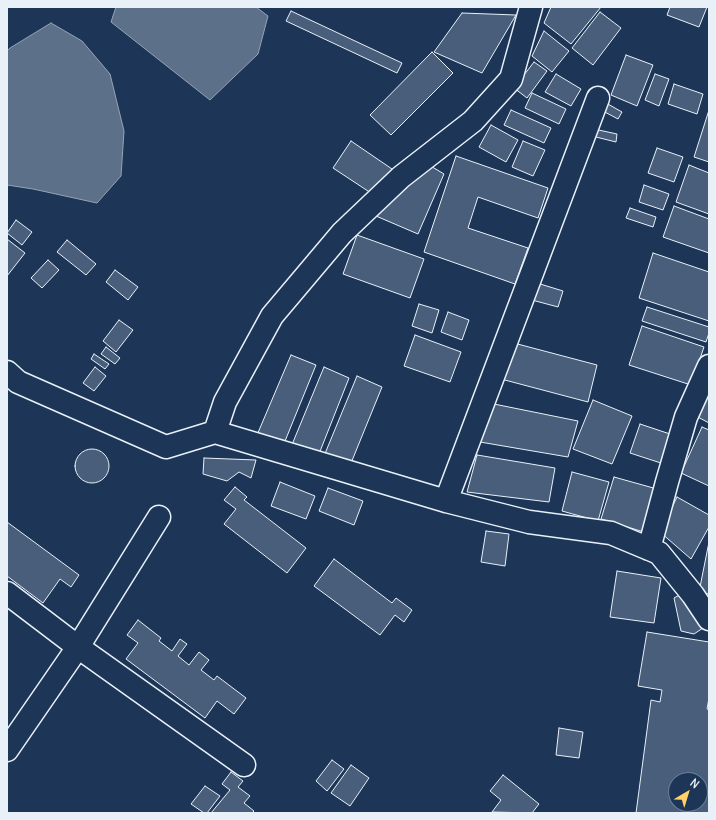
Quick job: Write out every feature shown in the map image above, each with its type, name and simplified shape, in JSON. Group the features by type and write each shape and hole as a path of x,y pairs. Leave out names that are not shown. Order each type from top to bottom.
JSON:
{"street":[{"path":"215,432 225,402 272,316 342,233 401,177 472,121 511,79 532,7"},
{"path":"446,500 598,98"},
{"path":"649,549 666,482 686,418 709,366"},
{"path":"7,372 18,382 166,447 215,432 446,500 529,522 611,533 659,553 709,619"},
{"path":"7,750 78,647 159,517"},
{"path":"7,593 78,647 244,765"}],"water":[{"path":"116,7 256,7 268,16 258,54 210,100 111,22"},
{"path":"51,23 82,41 110,74 124,131 121,176 97,203 7,185 7,51"}],"building":[{"path":"551,7 601,7 571,44 544,23"},
{"path":"670,7 707,7 699,27 667,15"},
{"path":"291,11 402,63 397,73 286,21"},
{"path":"600,12 621,28 593,65 572,48"},
{"path":"462,13 516,15 482,73 434,52"},
{"path":"544,31 569,51 552,72 532,56"},
{"path":"432,52 453,73 391,135 370,115"},
{"path":"626,55 653,65 637,106 611,95"},
{"path":"534,62 547,71 527,98 514,88"},
{"path":"556,74 581,89 571,106 545,92"},
{"path":"655,74 669,79 659,106 645,100"},
{"path":"674,84 703,94 697,114 668,104"},
{"path":"532,93 566,109 559,124 525,108"},
{"path":"606,103 622,112 618,119 601,110"},
{"path":"511,110 551,128 544,143 504,125"},
{"path":"709,110 709,162 694,157"},
{"path":"491,125 518,140 506,162 479,147"},
{"path":"594,129 617,134 616,142 592,136"},
{"path":"351,141 392,169 374,195 333,168"},
{"path":"523,141 545,150 533,176 512,167"},
{"path":"657,148 683,157 674,182 648,173"},
{"path":"456,156 548,188 538,218 478,197 468,228 528,248 515,284 424,252"},
{"path":"429,165 444,174 418,234 376,216 394,191"},
{"path":"689,165 709,173 709,214 676,202"},
{"path":"644,185 669,194 663,210 639,202"},
{"path":"674,206 709,219 709,253 663,237"},
{"path":"630,208 656,217 653,227 626,218"},
{"path":"16,220 32,232 22,245 7,233"},
{"path":"357,235 424,259 410,298 343,274"},
{"path":"7,239 25,253 7,276"},
{"path":"67,240 96,264 86,275 57,252"},
{"path":"653,253 709,272 709,321 639,298"},
{"path":"48,260 59,270 42,288 31,278"},
{"path":"115,270 138,287 128,300 106,282"},
{"path":"537,283 563,291 558,307 532,300"},
{"path":"419,304 439,310 432,333 412,326"},
{"path":"647,307 709,327 706,342 642,321"},
{"path":"448,312 469,320 462,340 441,332"},
{"path":"119,320 133,330 116,352 103,341"},
{"path":"642,326 704,347 691,385 629,365"},
{"path":"415,335 461,352 450,382 404,366"},
{"path":"510,342 597,365 588,402 501,379"},
{"path":"106,347 120,358 115,364 101,354"},
{"path":"94,354 109,364 105,369 91,359"},
{"path":"291,355 316,365 283,446 257,435"},
{"path":"95,367 106,376 94,391 83,383"},
{"path":"324,367 349,378 317,459 291,447"},
{"path":"357,376 382,387 349,468 324,456"},
{"path":"706,396 709,397 709,423 696,416"},
{"path":"593,400 632,416 612,464 573,449"},
{"path":"494,404 578,421 568,457 480,442"},
{"path":"640,424 673,435 664,464 630,453"},
{"path":"702,427 709,430 709,486 681,473"},
{"path":"89,449 95,449 104,454 108,460 108,472 104,478 95,483 89,483 80,478 75,469 75,463 80,454"},
{"path":"477,455 555,468 549,502 467,492"},
{"path":"204,458 256,460 251,478 239,472 227,481 203,474"},
{"path":"572,472 609,482 598,521 562,511"},
{"path":"614,477 657,489 644,532 601,519"},
{"path":"280,482 315,496 306,519 271,506"},
{"path":"235,487 247,497 244,500 306,548 287,573 224,524 236,509 224,500"},
{"path":"328,488 363,501 354,525 319,511"},
{"path":"677,497 709,515 709,527 691,559 660,532"},
{"path":"7,522 79,575 71,587 60,579 43,603 7,576"},
{"path":"486,531 509,534 505,566 481,562"},
{"path":"709,542 709,594 699,592"},
{"path":"334,559 392,603 396,598 412,610 404,622 395,615 380,635 314,586"},
{"path":"617,571 661,578 654,623 610,617"},
{"path":"683,593 703,628 694,634 681,631 674,598"},
{"path":"138,620 161,638 159,641 172,651 180,639 187,644 178,656 189,665 199,652 209,660 201,670 214,680 217,676 246,698 234,714 217,701 205,718 126,659 138,643 127,635"},
{"path":"647,632 709,642 709,698 707,709 709,710 709,813 636,813 651,700 660,702 662,690 638,686"},
{"path":"559,728 583,732 579,758 556,755"},
{"path":"332,760 344,769 327,791 316,781"},
{"path":"351,765 369,778 350,806 331,793"},
{"path":"231,772 243,781 238,787 250,796 244,803 254,811 252,813 211,813 230,790 222,784"},
{"path":"503,775 539,804 532,813 492,812 501,800 490,791"},
{"path":"205,786 220,796 207,813 204,813 191,804"}]}
